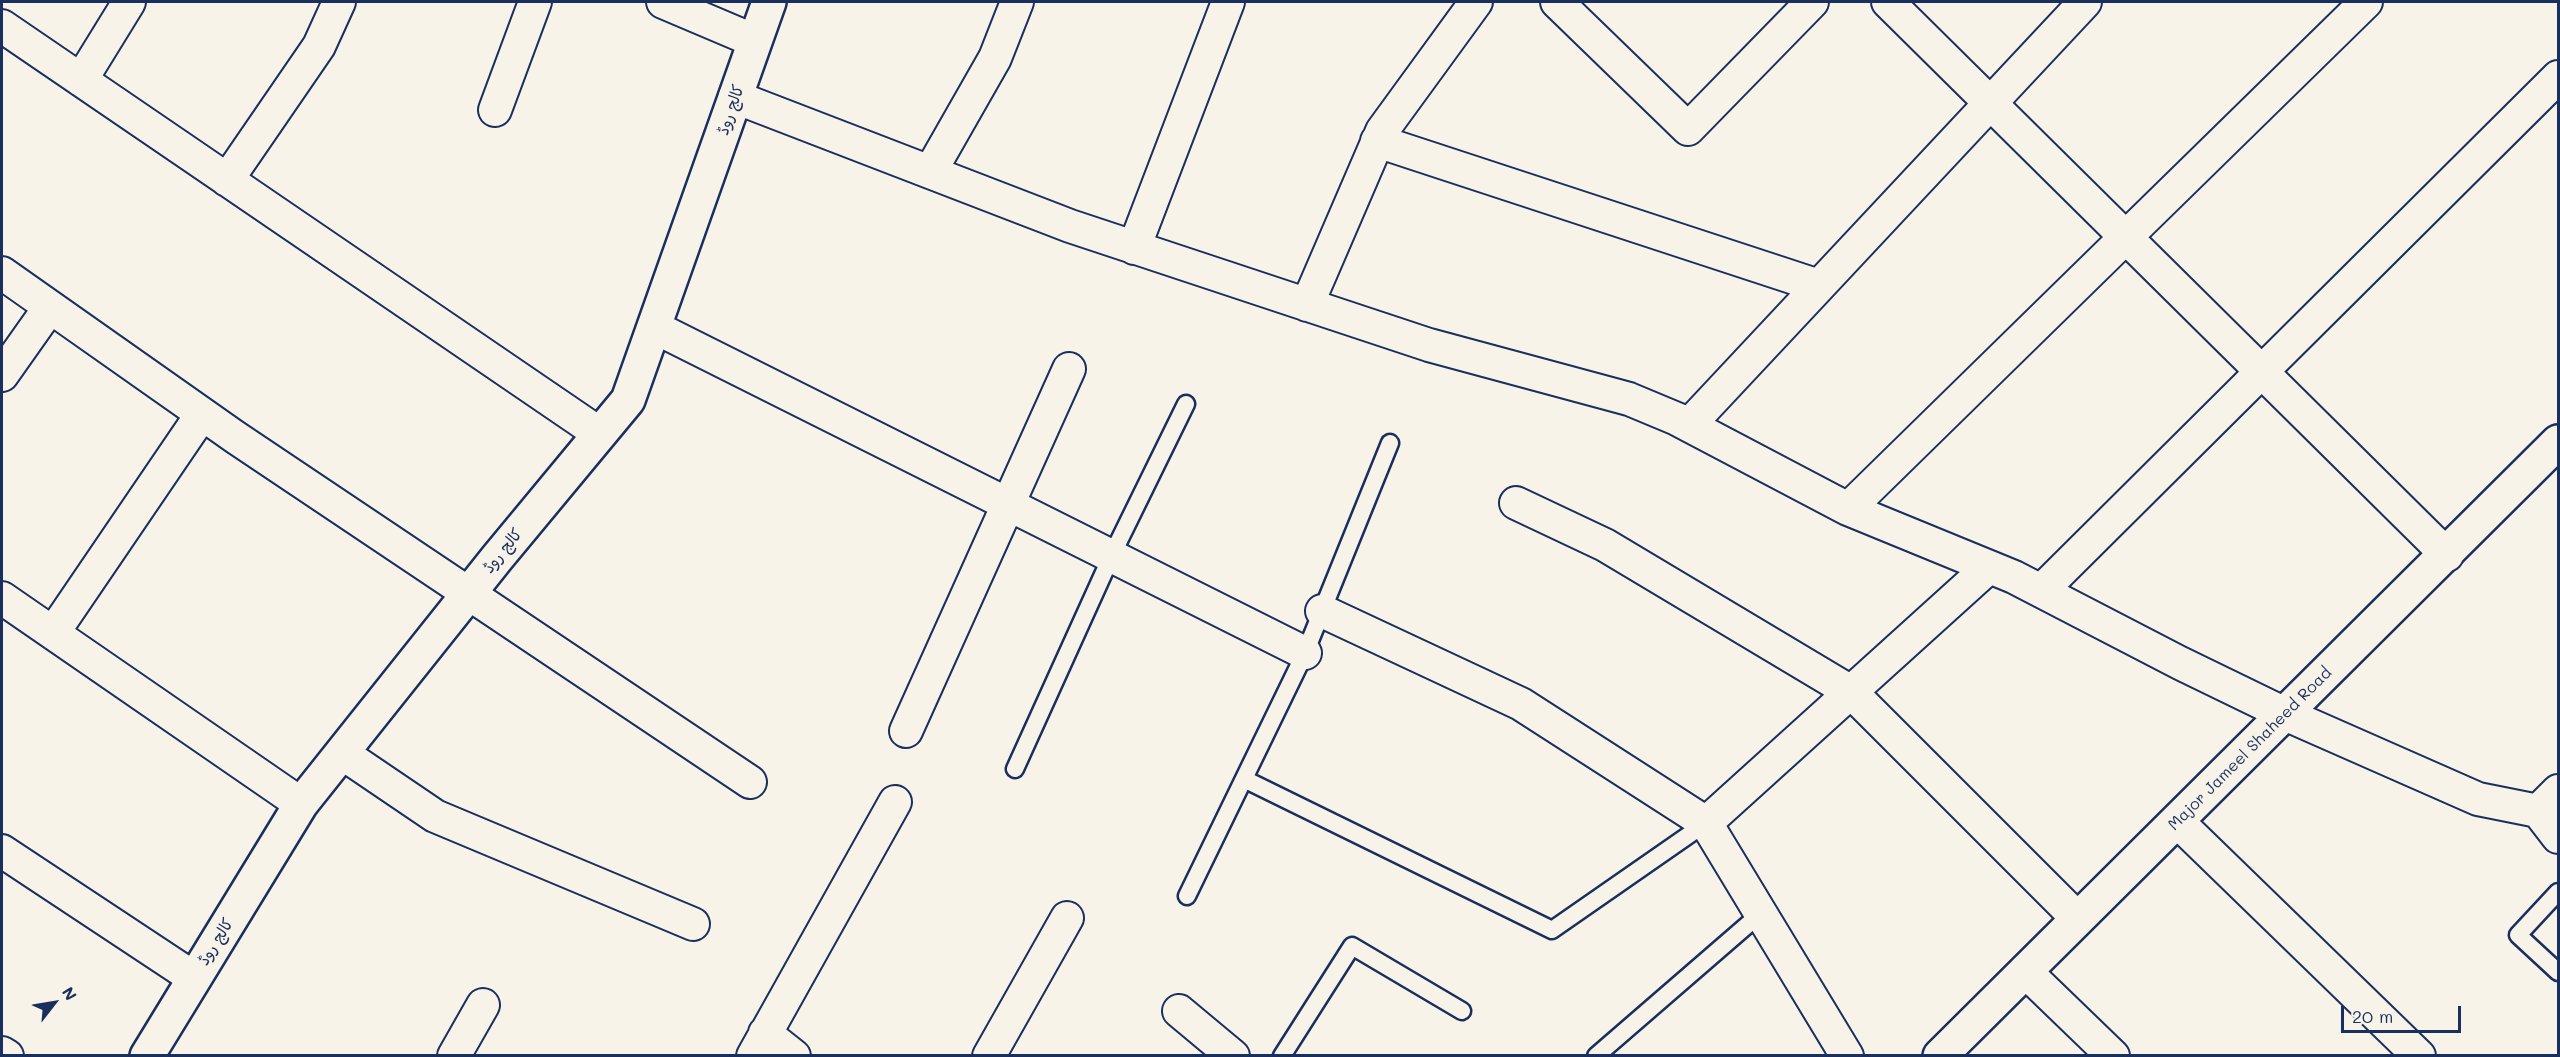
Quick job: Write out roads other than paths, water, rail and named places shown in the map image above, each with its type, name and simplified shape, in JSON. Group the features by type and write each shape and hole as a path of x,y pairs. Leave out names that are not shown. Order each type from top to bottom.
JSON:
{"street":[{"path":"81,80 129,2"},
{"path":"227,180 319,46 339,2"},
{"path":"495,110 535,2"},
{"path":"663,2 755,41"},
{"name":"کالج روڈ","path":"147,1056 301,804 628,400 769,2"},
{"path":"930,172 995,58 1017,2"},
{"path":"1134,248 1228,2"},
{"path":"1306,305 1382,131 1476,2"},
{"path":"1557,2 1688,129 1812,2"},
{"path":"1888,2 2447,555"},
{"path":"1689,425 2085,2"},
{"path":"1848,509 2366,2"},
{"path":"2,26 600,434"},
{"path":"2041,591 2559,77"},
{"path":"735,97 1070,226 1134,248 1429,345 1629,399 1689,425 1848,509 1989,567 2285,714 2478,799 2548,801 2559,837"},
{"path":"1377,141 1819,286"},
{"path":"2,273 202,414 750,782"},
{"path":"2,375 50,307"},
{"path":"654,327 1007,506 1305,653"},
{"path":"906,731 1069,369"},
{"path":"53,633 202,414"},
{"name":"Major Jameel Shaheed Road","path":"1940,1056 2559,442"},
{"path":"1516,503 1605,545 1851,692 2078,919"},
{"path":"1706,823 1989,567"},
{"path":"2,598 301,804"},
{"path":"1322,611 1521,704 1706,823 1847,1056"},
{"path":"342,753 435,816 693,924"},
{"path":"794,1056 759,1044 895,802"},
{"path":"2177,821 2419,1056"},
{"path":"2,850 194,978"},
{"path":"989,1056 1067,918"},
{"path":"2025,971 2113,1056"},
{"path":"454,1056 483,1005"},
{"path":"1179,1011 1233,1056"},
{"path":"2,1053 6,1056"}],"lane":[{"path":"1015,769 1111,557 1186,404"},
{"path":"1187,896 1305,653 1390,443"},
{"path":"1244,779 1552,930 1706,823"},
{"path":"2559,892 2518,935 2559,972"},
{"path":"1596,1056 1760,914"},
{"path":"1282,1056 1352,946 1462,1011"}]}
